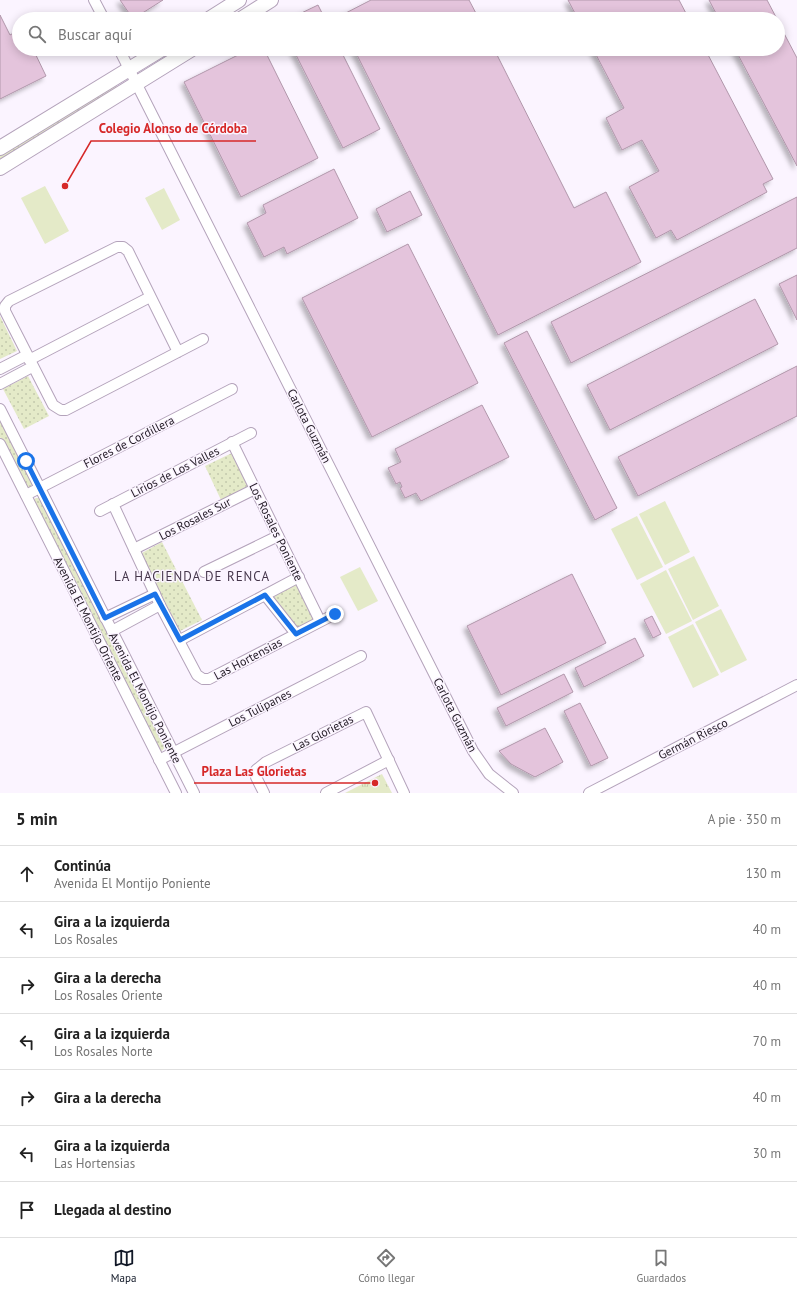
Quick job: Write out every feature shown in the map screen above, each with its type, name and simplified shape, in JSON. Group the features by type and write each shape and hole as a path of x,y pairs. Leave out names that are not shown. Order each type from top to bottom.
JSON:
{"street":[{"path":"94,0 100,12"},
{"path":"220,12 239,0"},
{"path":"252,12 268,1"},
{"name":"Carlota Guzmán","path":"122,56 473,751 489,774 513,793"},
{"path":"0,148 150,56"},
{"path":"0,168 181,56"},
{"path":"178,352 128,251 123,248 117,247 9,301 5,306 5,311 54,407 64,410 178,352 203,339"},
{"path":"0,369 29,360 150,297"},
{"path":"0,384 29,360"},
{"name":"Flores de Cordillera","path":"26,495 232,389"},
{"name":"Avenida El Montijo Poniente","path":"0,409 194,793"},
{"name":"Lirios de Los Valles","path":"100,511 251,433"},
{"name":"Los Rosales Poniente","path":"232,442 320,621"},
{"name":"Avenida El Montijo Oriente","path":"0,444 176,793"},
{"name":"Los Rosales Sur","path":"134,549 255,489"},
{"path":"113,504 160,605 180,640 299,577"},
{"path":"204,572 278,536"},
{"path":"105,618 155,594"},
{"path":"265,595 296,634"},
{"path":"112,630 160,605"},
{"name":"Las Hortensias","path":"180,640 197,675 203,679 209,679 335,614"},
{"name":"Los Tulipanes","path":"159,760 360,656"},
{"name":"Germán Riesco","path":"589,793 797,685"},
{"name":"Las Glorietas","path":"264,793 256,777 256,770 266,762 366,712 404,793"},
{"path":"326,793 389,760"}],"green space":[{"path":"112,84 116,85 118,89 0,164 0,153"},
{"path":"45,186 69,231 45,244 21,198"},
{"path":"164,188 180,220 162,230 145,198"},
{"path":"0,316 17,351 0,359"},
{"path":"28,376 49,416 24,429 3,389"},
{"path":"0,419 32,481 32,485 28,489 25,486 0,437"},
{"path":"232,453 248,487 221,500 205,466"},
{"path":"39,498 43,503 160,735 165,747 161,752 159,751 33,500"},
{"path":"665,501 690,552 665,565 639,514"},
{"path":"637,516 663,567 637,580 611,529"},
{"path":"162,542 202,620 180,631 140,554"},
{"path":"694,556 719,606 693,620 668,569"},
{"path":"360,567 378,601 358,611 340,577"},
{"path":"666,570 692,621 666,634 640,584"},
{"path":"297,582 315,619 296,629 270,597"},
{"path":"721,609 747,660 721,673 695,622"},
{"path":"693,624 719,675 693,688 668,637"},
{"path":"382,774 392,793 345,793"}],"building":[{"path":"120,0 163,0 144,12 128,12"},
{"path":"371,0 469,0 475,12 348,12"},
{"path":"568,0 679,0 685,12 574,12"},
{"path":"709,0 767,0 773,12 715,12"},
{"path":"318,5 322,12 304,12"},
{"path":"0,15 10,35 12,34 12,56 36,56 46,76 0,99"},
{"path":"785,35 797,58 797,166 739,56 785,56"},
{"path":"236,56 267,56 318,158 241,197 184,82"},
{"path":"297,56 344,56 380,129 343,148"},
{"path":"358,56 498,56 574,208 606,192 641,262 498,335"},
{"path":"597,56 709,56 773,179 763,184 767,192 677,240 671,230 656,238 629,187 659,171 642,140 622,150 606,118 624,108"},
{"path":"334,169 358,218 287,254 284,247 264,257 247,223 266,213 263,205"},
{"path":"410,191 422,215 387,232 376,209"},
{"path":"797,197 797,248 571,363 551,322"},
{"path":"408,244 478,383 372,437 302,298"},
{"path":"797,275 797,320 779,284"},
{"path":"755,299 778,344 610,430 587,385"},
{"path":"527,331 617,508 595,520 504,343"},
{"path":"797,366 797,416 638,496 618,457"},
{"path":"482,405 509,457 421,501 416,493 405,498 400,488 402,487 400,482 396,484 388,468 401,462 395,449"},
{"path":"572,574 606,643 501,695 467,626"},
{"path":"652,616 661,634 653,638 644,620"},
{"path":"635,638 644,656 584,687 575,668"},
{"path":"564,674 573,692 506,726 497,708"},
{"path":"580,703 608,758 591,766 564,711"},
{"path":"545,728 563,762 535,777 511,764 499,751"}],"place":[{"name":"Colegio Alonso de Córdoba","path":"65,186"},
{"name":"Plaza Las Glorietas","path":"375,783"}],"district":[{"name":"LA HACIENDA DE RENCA","path":"192,576"}],"route":[{"path":"26,461 105,618 155,594 180,640 265,595 296,634 335,614"}]}
